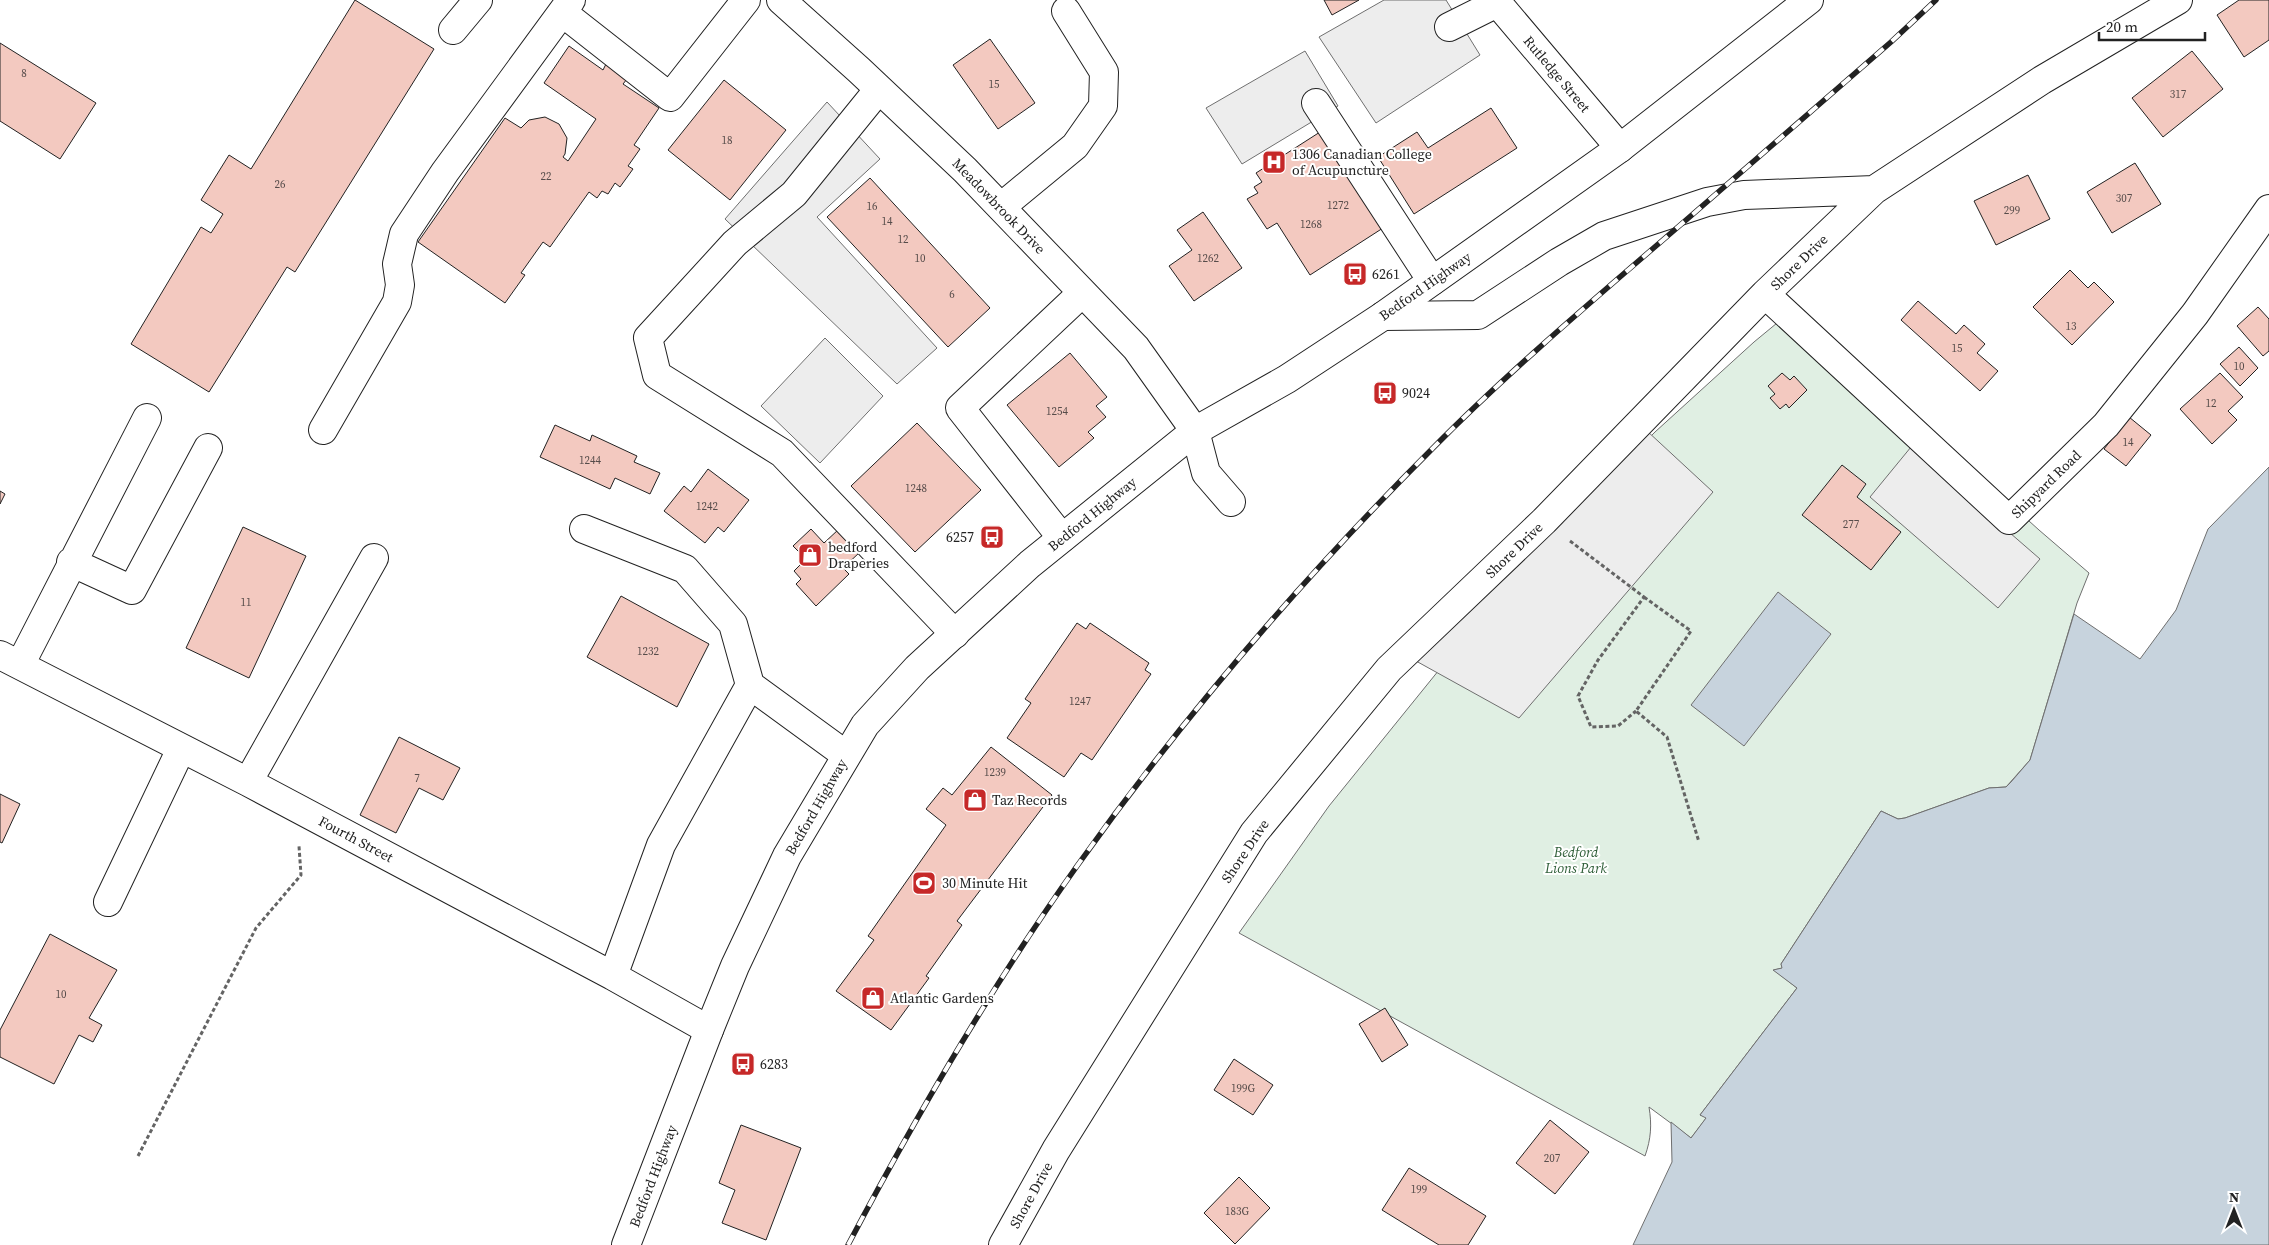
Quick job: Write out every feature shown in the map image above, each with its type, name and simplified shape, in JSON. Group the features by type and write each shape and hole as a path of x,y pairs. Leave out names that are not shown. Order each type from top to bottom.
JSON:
{"street":[{"path":"453,30 478,0"},
{"path":"323,430 397,302 400,285 397,264 404,234 445,172 567,7 670,98 746,0"},
{"name":"Meadowbrook Drive","path":"781,0 879,88 1001,207 1136,348 1195,431"},
{"name":"Bedford Highway","path":"626,1245 709,1030 736,966 787,856 865,725 917,668 1030,564 1195,431 1287,378 1383,316 1620,148 1809,0"},
{"name":"Shore Drive","path":"1003,1245 1056,1150 1254,833 1389,669 1544,522 1765,294 1874,190 2042,80 2178,0"},
{"path":"1449,27 1496,1"},
{"name":"Rutledge Street","path":"1496,1 1620,148"},
{"path":"1001,207 1075,146 1103,106 1104,72 1066,12"},
{"path":"879,88 794,194 735,243 648,338 657,375 782,453 955,634"},
{"path":"1316,103 1432,281"},
{"path":"1383,316 1478,314 1559,262 1604,236 1708,202 1744,195 1874,190"},
{"name":"Shipyard Road","path":"1765,294 2009,520 2106,425 2195,314 2269,209"},
{"path":"1062,538 960,408 1082,292"},
{"path":"10,660 71,562 147,418"},
{"path":"1195,431 1206,473 1231,502"},
{"path":"71,562 132,590 208,448"},
{"path":"584,529 685,569 733,624 750,685 846,755"},
{"path":"248,782 374,558"},
{"name":"Fourth Street","path":"10,660 248,782 613,976 709,1030"},
{"path":"613,976 661,845 750,685"},
{"path":"108,902 181,749"}],"path":[{"path":"1544,522 1691,631 1636,711 1618,726 1591,727 1578,696 1598,660 1644,597"},
{"path":"1636,711 1667,737 1700,842"},
{"path":"138,1156 256,928 301,875 297,808"}],"green space":[{"name":"Bedford Lions Park","path":"1794,309 2089,573 2077,603 2030,760 2006,787 1989,788 1905,818 1898,819 1881,811 1781,964 1783,968 1774,970 1797,988 1700,1115 1707,1117 1691,1138 1649,1107 1650,1132 1645,1156 1239,933 1329,806 1477,623 1598,490 1655,432 1754,342"}],"shaded area":[{"path":"1384,0 1446,0 1480,55 1376,123 1319,37"},
{"path":"1305,51 1338,106 1242,164 1206,108"},
{"path":"827,102 880,159 817,217 937,348 897,384 725,219"},
{"path":"825,338 883,396 820,463 761,406"},
{"path":"1646,430 1713,492 1519,718 1416,661"},
{"path":"1911,447 2040,559 1998,608 1870,497"},
{"path":"2269,467 2269,1245 1633,1245 1672,1162 1671,1122 1691,1138 1706,1118 1700,1115 1797,988 1773,970 1782,968 1781,964 1881,811 1898,819 1905,818 1989,788 2006,787 2030,760 2074,614 2140,659 2176,610 2208,529"},
{"path":"1778,592 1831,634 1744,746 1691,705"}],"building":[{"path":"355,0 434,49 295,272 287,267 209,392 131,344 201,227 211,233 223,214 201,200 229,155 251,169"},
{"path":"1324,0 1359,0 1332,15"},
{"path":"2239,0 2269,0 2269,40 2244,57 2217,15"},
{"path":"990,39 1035,103 998,129 953,65"},
{"path":"0,43 96,103 60,159 0,121"},
{"path":"569,46 603,70 606,64 627,79 623,84 659,108 634,145 640,149 628,166 633,169 620,187 615,183 608,194 602,191 597,198 589,192 550,247 543,242 521,273 525,275 505,303 418,242 505,118 521,128 529,120 545,117 559,124 567,138 563,157 568,161 596,119 544,83"},
{"path":"2192,51 2223,89 2163,137 2132,98"},
{"path":"724,80 786,130 730,200 668,150"},
{"path":"1491,108 1517,148 1414,214 1378,157 1417,132 1428,148"},
{"path":"1320,132 1383,228 1310,275 1277,223 1267,229 1247,199 1258,193 1254,187 1262,182 1256,173"},
{"path":"2135,163 2161,204 2112,233 2087,192"},
{"path":"2028,175 2050,219 1996,245 1974,201"},
{"path":"870,178 990,308 948,347 827,217"},
{"path":"1203,212 1242,268 1194,301 1169,266 1192,250 1177,230"},
{"path":"2070,270 2088,288 2094,282 2114,302 2072,345 2033,307"},
{"path":"1918,301 1956,334 1964,325 1985,344 1977,353 1998,371 1980,391 1901,320"},
{"path":"2258,307 2269,319 2269,351 2263,356 2237,326"},
{"path":"2239,347 2258,368 2240,386 2220,364"},
{"path":"1070,353 1107,397 1096,406 1106,417 1088,432 1094,438 1059,467 1007,405"},
{"path":"1782,373 1790,380 1794,376 1807,390 1789,408 1786,404 1780,409 1770,398 1775,394 1768,386"},
{"path":"2220,373 2243,397 2228,411 2237,420 2212,444 2180,409"},
{"path":"2129,417 2151,435 2126,466 2104,449"},
{"path":"917,423 981,490 915,552 851,486"},
{"path":"555,425 590,441 592,435 637,456 634,462 660,473 650,494 615,478 610,489 540,457"},
{"path":"1842,465 1866,484 1857,497 1901,532 1871,570 1802,515"},
{"path":"708,469 749,500 724,532 718,527 705,543 664,511 684,486 691,492"},
{"path":"0,491 5,494 0,504"},
{"path":"243,527 306,556 249,678 186,648"},
{"path":"811,529 824,543 839,529 860,552 843,568 849,574 816,606 796,584 801,579 794,571 806,559 793,546"},
{"path":"621,596 709,644 677,707 587,657"},
{"path":"1077,623 1086,629 1090,623 1149,663 1145,670 1151,674 1092,760 1081,753 1064,777 1007,738 1031,703 1025,699"},
{"path":"399,737 460,768 443,800 419,788 396,833 360,815"},
{"path":"991,747 1052,795 957,921 962,925 926,976 929,978 891,1030 836,991 874,940 868,936 946,825 926,809 943,788 952,795"},
{"path":"0,794 20,804 2,843 0,842"},
{"path":"50,934 117,970 89,1018 102,1025 93,1042 79,1035 54,1084 0,1057 0,1030"},
{"path":"1385,1008 1408,1045 1382,1062 1359,1024"},
{"path":"1234,1059 1273,1085 1253,1115 1214,1090"},
{"path":"1550,1120 1589,1152 1555,1194 1516,1163"},
{"path":"741,1125 801,1148 766,1240 722,1223 735,1190 719,1183"},
{"path":"1409,1168 1486,1216 1468,1245 1439,1245 1382,1210"},
{"path":"1239,1177 1270,1208 1235,1244 1204,1213"}],"railway":[{"path":"848,1245 956,1051 1046,911 1117,811 1159,756 1291,598 1384,498 1465,416 1568,322 1891,42 1936,0"}],"place":[{"name":"1306 Canadian College of Acupuncture","path":"1274,162"},
{"name":"6261","path":"1355,274"},
{"name":"9024","path":"1385,393"},
{"name":"6257","path":"992,537"},
{"name":"bedford Draperies","path":"810,555"},
{"name":"Taz Records","path":"975,800"},
{"name":"30 Minute Hit","path":"924,883"},
{"name":"Atlantic Gardens","path":"873,998"},
{"name":"6283","path":"743,1064"}]}
